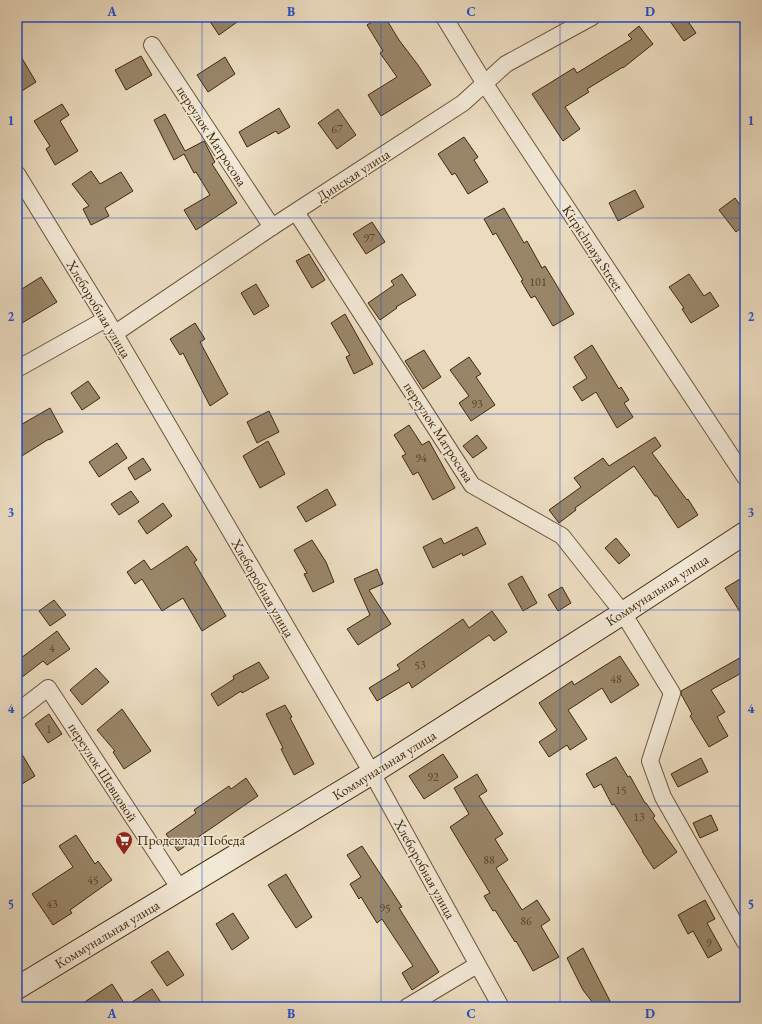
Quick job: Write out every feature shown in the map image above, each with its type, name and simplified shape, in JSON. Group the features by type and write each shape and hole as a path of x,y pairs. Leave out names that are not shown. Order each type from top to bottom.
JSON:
{"street":[{"name":"Kirpichnaya Street","path":"444,17 485,84 745,477"},
{"name":"Динская улица","path":"114,334 272,227 463,103 506,64 592,17"},
{"name":"переулок Матросова","path":"152,45 272,227"},
{"name":"Хлеборобная улица","path":"17,174 106,319 372,773 501,1007"},
{"name":"переулок Матросова","path":"296,212 472,485 562,536 623,613 672,692 650,761 663,797 745,942"},
{"path":"17,370 106,319"},
{"name":"Коммунальная улица","path":"17,988 372,773 623,613 745,533"},
{"name":"переулок Шевцовой","path":"17,712 48,688 180,889"},
{"path":"407,1007 477,965"}],"building":[{"path":"207,17 244,17 219,35"},
{"path":"379,17 385,17 399,40 431,85 381,116 368,95 397,77 380,53 383,51 367,25"},
{"path":"667,17 685,17 696,33 684,41"},
{"path":"639,26 653,44 623,68 587,89 589,92 565,107 580,129 563,141 532,94 574,68 577,73 632,39 628,35"},
{"path":"17,50 36,82 17,94"},
{"path":"141,56 152,75 126,90 115,70"},
{"path":"225,57 235,74 208,92 197,75"},
{"path":"62,104 69,115 60,121 78,151 55,165 46,149 50,146 34,121"},
{"path":"279,108 290,127 278,134 276,131 247,147 239,132"},
{"path":"338,109 356,135 337,149 318,123"},
{"path":"165,114 185,151 204,141 215,162 212,164 237,203 196,230 184,210 210,195 196,172 194,173 184,154 174,160 154,120"},
{"path":"464,137 478,157 474,160 488,182 468,194 455,173 452,175 438,154"},
{"path":"91,171 100,184 121,172 133,191 105,208 109,216 91,225 83,209 89,206 72,184"},
{"path":"635,190 644,207 618,221 609,203"},
{"path":"735,198 745,212 745,225 736,232 719,210"},
{"path":"504,208 524,243 527,241 542,268 545,266 574,314 553,326 535,296 531,298 521,281 523,280 496,233 493,235 484,219"},
{"path":"372,222 385,242 366,254 353,234"},
{"path":"309,254 325,280 312,288 296,261"},
{"path":"402,274 416,295 396,307 397,308 380,320 368,303 394,285 391,281"},
{"path":"689,274 704,296 710,292 719,306 691,323 682,309 684,308 669,287"},
{"path":"41,277 57,302 17,326 17,292"},
{"path":"256,284 269,306 254,315 241,293"},
{"path":"345,314 373,364 354,374 346,357 350,355 331,323"},
{"path":"195,323 205,339 200,342 228,394 210,406 183,353 180,355 170,339"},
{"path":"592,345 619,389 621,387 629,400 624,403 633,417 617,428 596,392 582,401 573,387 587,378 574,357"},
{"path":"424,350 441,377 423,389 405,361"},
{"path":"469,357 481,374 476,377 495,405 471,421 459,403 469,396 450,370"},
{"path":"88,381 100,398 82,410 71,393"},
{"path":"50,408 63,432 17,459 17,427"},
{"path":"269,411 279,432 257,443 247,422"},
{"path":"409,425 422,445 429,441 455,488 433,500 418,472 413,475 402,456 406,454 394,435"},
{"path":"477,435 487,448 473,458 463,446"},
{"path":"655,437 661,446 652,453 687,500 688,499 698,515 678,528 657,496 655,496 634,466 575,508 576,510 559,523 549,510 581,487 574,478 603,458 609,466"},
{"path":"268,441 285,474 260,488 243,456"},
{"path":"117,443 127,458 99,477 89,462"},
{"path":"143,458 151,470 135,480 128,468"},
{"path":"327,489 336,505 306,522 297,507"},
{"path":"131,491 139,502 119,515 111,504"},
{"path":"163,503 172,516 147,534 138,521"},
{"path":"477,527 486,544 463,556 462,553 433,568 423,547 441,538 444,544"},
{"path":"616,538 630,555 619,564 605,548"},
{"path":"312,540 326,562 334,582 313,592 304,574 307,573 294,550"},
{"path":"187,546 197,560 194,562 226,616 202,631 183,598 162,611 142,579 135,584 127,572 144,560 151,570"},
{"path":"377,569 383,584 369,590 391,624 358,645 347,629 370,615 354,579"},
{"path":"522,576 537,603 523,611 508,584"},
{"path":"740,579 745,587 745,620 725,588"},
{"path":"562,587 571,603 558,611 548,595"},
{"path":"54,600 66,615 50,626 39,611"},
{"path":"492,611 507,632 494,641 489,635 412,688 409,682 377,701 369,688 400,669 397,665 463,619 469,628"},
{"path":"57,631 70,649 47,665 43,661 17,681 17,661"},
{"path":"745,655 745,671 711,690 725,712 717,717 728,736 709,747 690,716 692,714 681,694 681,691"},
{"path":"620,656 639,685 611,703 602,688 568,710 587,739 570,750 567,745 549,757 539,742 557,730 539,703 572,681 574,685"},
{"path":"259,662 269,678 242,693 241,691 218,706 211,694 234,679 233,676"},
{"path":"96,668 109,682 82,705 70,690"},
{"path":"285,705 292,717 290,718 314,764 294,775 281,749 283,748 266,714"},
{"path":"122,709 151,751 124,769 113,752 115,751 97,730"},
{"path":"49,714 62,734 48,743 35,724"},
{"path":"17,746 35,776 17,787"},
{"path":"443,754 458,777 424,799 409,776"},
{"path":"616,757 628,777 630,776 645,803 655,816 653,818 677,852 654,869 614,804 612,805 601,784 594,788 586,774"},
{"path":"701,758 708,772 678,787 671,774"},
{"path":"477,774 487,791 479,796 503,834 495,839 508,860 496,868 522,910 537,900 550,920 541,926 559,957 533,971 516,941 515,942 495,910 493,911 484,896 490,893 450,827 469,814 454,788"},
{"path":"246,778 258,796 178,851 166,834 196,813 194,810 229,786 231,789"},
{"path":"711,815 718,830 700,838 693,823"},
{"path":"76,835 95,864 98,861 112,880 70,910 72,913 53,925 32,894 73,867 59,846"},
{"path":"362,846 402,907 399,908 439,972 412,990 402,973 413,966 382,919 377,923 361,897 359,899 350,884 361,877 347,855"},
{"path":"286,874 312,917 296,928 268,885"},
{"path":"705,900 715,919 707,923 722,950 708,958 693,931 688,934 678,915"},
{"path":"233,913 249,938 232,950 216,924"},
{"path":"583,948 613,1007 596,1007 583,990 567,958"},
{"path":"168,951 184,975 167,986 151,962"},
{"path":"112,984 126,1006 152,989 164,1007 77,1007"}],"place":[{"name":"Продсклад Победа","path":"124,855"}]}
